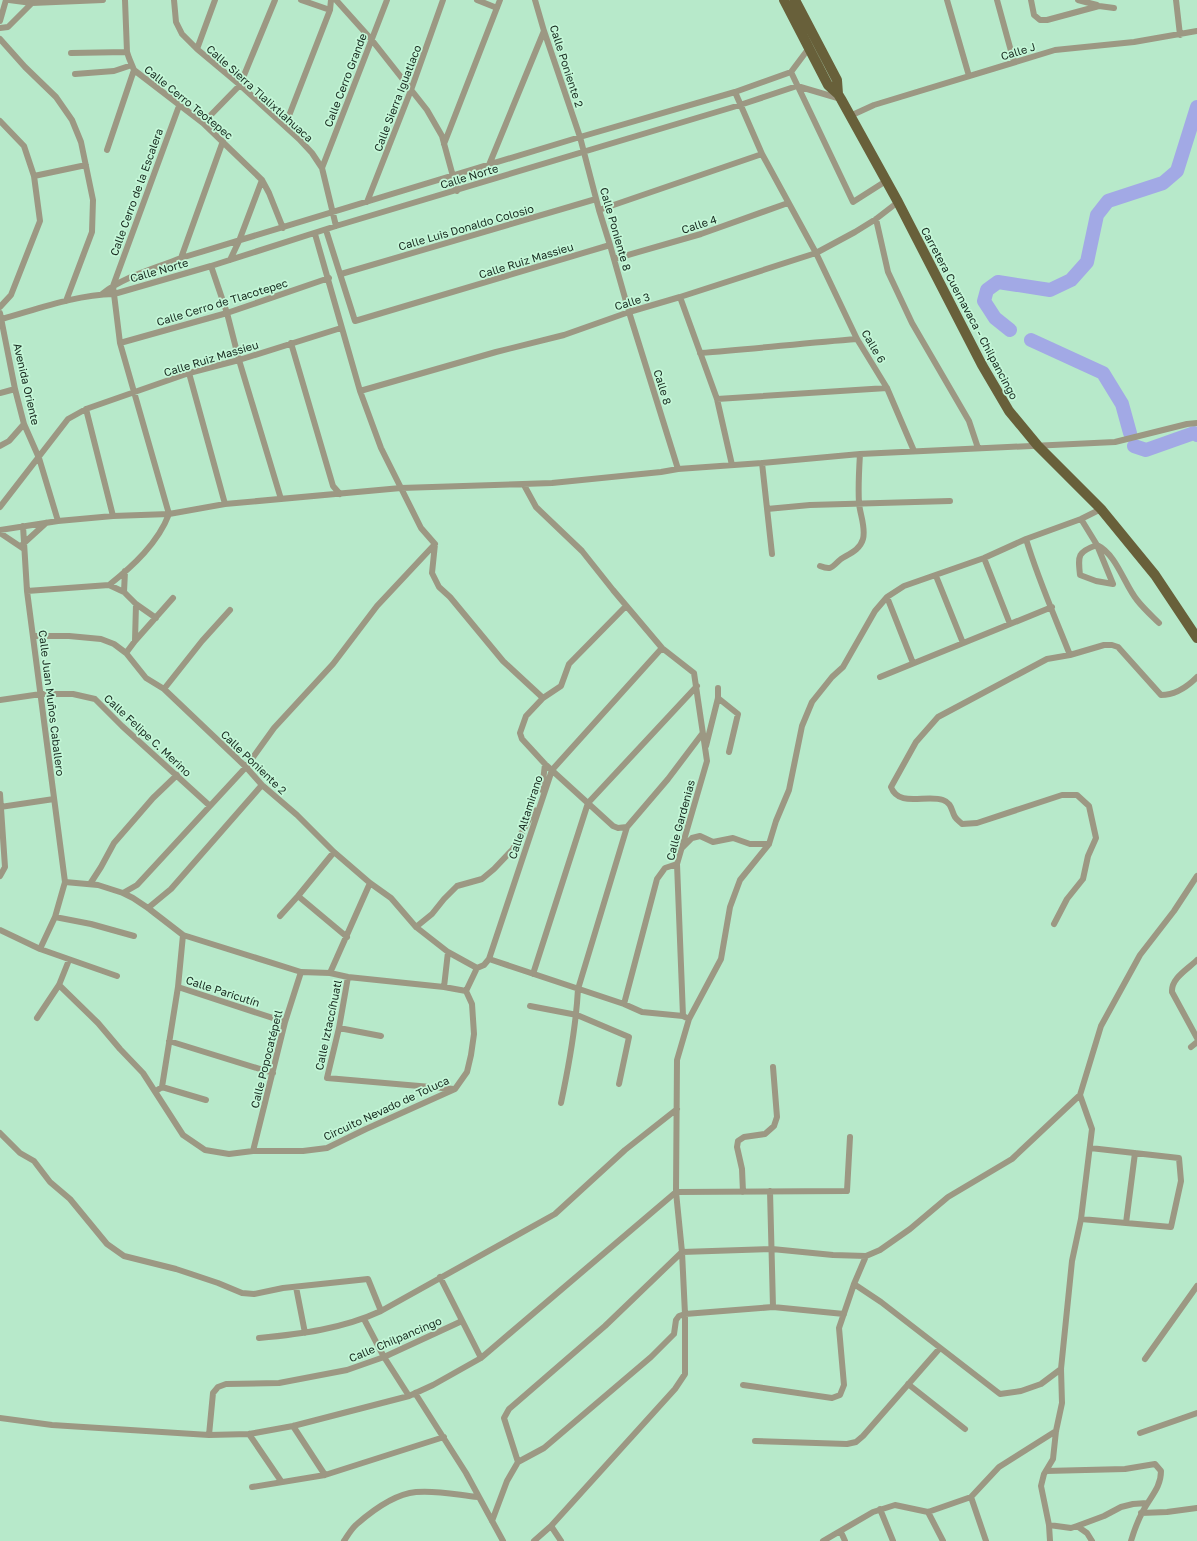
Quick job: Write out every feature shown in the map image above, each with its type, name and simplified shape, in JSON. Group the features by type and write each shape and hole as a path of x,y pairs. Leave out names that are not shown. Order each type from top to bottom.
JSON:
{"main road":[{"name":"Carretera Cuernavaca - Chilpancingo","path":"784,0 828,85 840,96"},
{"name":"Carretera Cuernavaca - Chilpancingo","path":"795,0 837,80 840,96 850,116 898,202 982,365 1009,411 1038,446 1101,510 1155,575 1197,638"}],"street":[{"path":"0,20 7,0 32,3 103,0"},
{"name":"Calle Cerro Teotepec","path":"125,0 127,52 133,68 224,141 262,180 284,228"},
{"name":"Calle Sierra Tlalixtlahuaca","path":"174,0 176,22 182,34 285,126 312,153 322,168 334,212 336,226"},
{"path":"197,49 215,0"},
{"path":"203,123 240,85 275,0"},
{"path":"301,0 330,10"},
{"path":"285,126 330,10 331,0"},
{"path":"336,0 371,39 427,110 442,136 457,191"},
{"name":"Calle Cerro Grande","path":"322,168 387,0"},
{"name":"Calle Sierra Iguatlaco","path":"367,202 411,90 443,0"},
{"path":"478,0 497,8"},
{"path":"444,144 500,0"},
{"name":"Calle Poniente 2","path":"536,0 544,31 584,151"},
{"path":"947,0 969,76"},
{"path":"997,0 1014,62"},
{"path":"1031,0 1034,16 1040,20 1047,20 1099,6"},
{"path":"1078,0 1099,6 1114,8"},
{"path":"1176,0 1180,35"},
{"path":"0,28 8,27 32,3"},
{"path":"489,165 544,31"},
{"name":"Calle J","path":"850,116 874,105 1055,50 1134,42 1197,31"},
{"path":"0,39 25,67 56,97 72,120 81,142 93,200 92,232 66,301"},
{"path":"809,48 791,72 853,202 886,181"},
{"path":"71,54 127,52"},
{"path":"75,74 133,68 107,150"},
{"name":"Calle Norte","path":"102,294 113,286 181,258 580,137 735,92 791,72"},
{"path":"797,86 840,96"},
{"name":"Calle Norte","path":"1,316 66,301 102,294 114,294 211,266 315,234 336,226 457,191 584,151 740,105 797,86"},
{"name":"Calle 6","path":"735,92 762,154 816,253 858,339 887,388 914,451"},
{"name":"Calle Cerro de la Escalera","path":"113,286 179,106"},
{"path":"0,121 24,146 34,176 40,221 11,295 0,307"},
{"path":"181,258 224,141"},
{"name":"Calle Poniente 8","path":"584,151 599,210 629,312"},
{"path":"599,210 762,154"},
{"path":"34,176 86,165"},
{"path":"230,260 262,180"},
{"name":"Calle Luis Donaldo Colosio","path":"341,274 596,199"},
{"name":"Calle 3","path":"360,391 496,352 564,335 629,312 816,253 876,219 898,202"},
{"name":"Calle 4","path":"614,259 701,234 788,203"},
{"path":"876,219 888,272 912,323 969,421 978,448"},
{"path":"326,230 341,274"},
{"path":"315,234 360,391 380,448 402,488 421,528 435,544 432,573 440,587 503,661 543,698"},
{"name":"Calle Ruiz Massieu","path":"341,274 354,321 610,245"},
{"path":"211,266 227,313 239,360 280,499"},
{"name":"Calle Cerro de Tlacotepec","path":"120,343 227,313 328,278"},
{"path":"109,585 150,546 164,528 169,514 120,343 113,286"},
{"path":"680,297 717,399 732,465"},
{"name":"Calle 8","path":"629,312 678,469"},
{"name":"Avenida Oriente","path":"1,316 15,389 24,424 39,458 58,521"},
{"name":"Calle Ruiz Massieu","path":"0,507 68,419 86,409 189,373 239,360 341,328"},
{"path":"700,353 858,339"},
{"path":"291,344 333,486 340,494"},
{"path":"189,373 225,504"},
{"path":"717,399 887,388"},
{"path":"0,393 15,389"},
{"path":"86,409 113,516"},
{"path":"0,531 58,521 113,516 169,514 225,504 402,488 524,485 661,472 678,469 860,454 1115,442 1187,424 1197,423"},
{"path":"0,446 9,441 24,424"},
{"path":"820,566 827,569 833,567 841,559 853,553 863,540 863,521 859,504 860,454"},
{"path":"762,463 772,554"},
{"path":"524,485 536,507 582,551 662,648"},
{"path":"767,509 810,505 950,501"},
{"path":"534,1541 551,1526 675,1389 685,1374 685,1314 682,1252 676,1192 677,1060 686,1017 721,959 730,907 740,880 769,844 788,790 802,726 812,702 832,677 843,667 874,611 887,597 904,586 984,558 1101,510"},
{"path":"1081,519 1097,544 1113,584 1096,581 1080,575 1079,558 1086,548 1097,544"},
{"path":"0,531 23,547 46,523"},
{"name":"Calle Juan Muños Caballero","path":"23,526 23,547 27,591 65,882"},
{"path":"1026,540 1036,571 1052,607 1070,655"},
{"path":"123,893 137,885 246,767 274,728 333,664 377,606 435,544"},
{"path":"1097,544 1119,569 1137,600 1159,623"},
{"path":"984,558 1010,624"},
{"path":"124,592 125,571"},
{"path":"936,576 963,643"},
{"path":"27,591 109,585 124,592 136,604 156,618"},
{"path":"887,597 913,664"},
{"path":"126,653 173,598"},
{"path":"135,641 136,604"},
{"path":"626,606 569,664 561,686 543,698 526,716 520,733 522,739 545,764 613,826 618,828 627,827"},
{"path":"880,677 1052,607"},
{"path":"164,689 202,641 230,610"},
{"name":"Calle Poniente 2","path":"34,636 69,636 101,639 114,644 126,653 146,678 164,689 246,767 262,785 297,815 334,852 370,883 391,898 416,927 448,952 477,968"},
{"path":"1054,924 1067,899 1083,879 1088,856 1096,838 1089,806 1077,796 1062,795 977,823 962,824 956,818 951,805 943,800 900,798 894,794 892,787 916,742 938,717 1047,659 1070,655 1104,645 1118,647 1161,695 1170,695 1189,685 1197,677"},
{"name":"Calle Gardenias","path":"662,648 694,673 707,762 677,864 686,1017"},
{"name":"Calle Altamirano","path":"489,959 552,770 662,648"},
{"path":"533,974 588,803 697,686"},
{"path":"705,749 718,698 718,688"},
{"name":"Calle Felipe C. Merino","path":"0,700 41,694 73,694 95,699 122,726 210,806"},
{"path":"718,698 738,714 730,752"},
{"path":"561,1103 572,1049 577,1015 578,989 627,827 668,779 702,734"},
{"path":"416,927 432,914 457,886 482,879 494,869 513,848 532,815 543,787 545,764"},
{"path":"90,884 102,867 114,843 153,798 177,775"},
{"path":"148,908 171,889 262,785"},
{"path":"0,794 2,865 0,876"},
{"path":"1,807 54,799"},
{"path":"681,849 692,838 700,836 713,842 733,838 750,844 769,844"},
{"path":"280,916 334,852"},
{"path":"624,1004 657,878 665,868 677,864"},
{"path":"518,1462 504,1418 509,1408 605,1326 682,1252 772,1249 833,1255 866,1256 880,1250 910,1229 948,1197 1012,1159 1080,1095 1099,1034 1105,1020 1140,955 1174,911 1197,876"},
{"path":"40,949 55,917 65,882 90,884 111,888 133,898 183,935 301,972 330,973 348,977 444,987 466,991 477,968 484,965 489,959 624,1004 642,1012 686,1017"},
{"path":"330,973 370,883"},
{"path":"298,896 347,937"},
{"path":"55,917 91,924 134,936"},
{"path":"0,930 40,949 117,976"},
{"path":"156,1091 162,1087 178,987 183,935"},
{"path":"444,987 448,952"},
{"path":"37,1018 59,985 69,960"},
{"path":"1197,960 1174,982 1172,987 1172,992 1197,1038"},
{"name":"Calle Popocatépetl","path":"253,1151 285,1022 301,972"},
{"name":"Calle Iztaccíhuatl","path":"348,977 339,1028 327,1078 455,1089"},
{"name":"Circuito Nevado de Toluca","path":"59,985 98,1023 143,1073 183,1135 205,1150 229,1154 253,1151 303,1151 327,1148 455,1089 466,1072 471,1055 474,1034 472,1004 466,991"},
{"name":"Calle Paricutín","path":"178,987 285,1022"},
{"path":"530,1006 577,1015 629,1037 619,1084"},
{"path":"339,1028 381,1036"},
{"path":"169,1041 273,1072"},
{"path":"1191,1047 1197,1042"},
{"path":"743,1192 742,1169 737,1147 738,1141 744,1137 765,1134 774,1126 777,1117 773,1067"},
{"path":"162,1087 206,1100"},
{"path":"1050,1541 1049,1524 1041,1486 1044,1474 1053,1460 1056,1431 1062,1402 1061,1369 1072,1261 1080,1219 1092,1129 1080,1095"},
{"path":"259,1338 305,1333 332,1328 364,1319 501,1245 555,1214 625,1150 677,1109"},
{"path":"0,1133 20,1153 34,1161 50,1182 70,1199 107,1244 124,1256 176,1269 242,1293 254,1294 283,1288 368,1279 380,1311"},
{"path":"0,1418 52,1425 209,1435 250,1434 293,1426 412,1394 433,1385 481,1358 676,1192 847,1191 850,1137"},
{"path":"1080,1219 1170,1228 1181,1181 1179,1158 1090,1148"},
{"path":"1126,1223 1135,1153"},
{"path":"770,1191 773,1307"},
{"path":"743,1385 832,1398 840,1395 844,1385 839,1328 854,1284 866,1256"},
{"path":"440,1277 481,1358"},
{"path":"854,1284 881,1302 1000,1394 1021,1391 1041,1384 1061,1369"},
{"path":"1145,1359 1197,1286"},
{"path":"296,1287 305,1333"},
{"path":"492,1521 506,1481 518,1462 544,1448 651,1357 674,1334 676,1320 680,1316 685,1314 773,1307 844,1314"},
{"path":"364,1319 384,1358 444,1437 504,1541"},
{"name":"Calle Chilpancingo","path":"209,1435 214,1393 218,1387 226,1384 279,1383 347,1370 384,1358 462,1321"},
{"path":"755,1441 847,1444 856,1442 863,1436 940,1348"},
{"path":"908,1384 964,1429"},
{"path":"1140,1433 1197,1413"},
{"path":"293,1426 325,1475"},
{"path":"823,1541 880,1509 895,1505 928,1512 971,1497 999,1467 1056,1431"},
{"path":"250,1434 281,1481"},
{"path":"252,1487 281,1481 325,1475 444,1437"},
{"path":"1046,1471 1125,1469 1156,1464 1161,1471 1161,1480 1158,1488 1141,1513 1131,1541"},
{"path":"344,1541 356,1524 378,1508 400,1495 416,1492 432,1492 478,1497"},
{"path":"971,1497 986,1541"},
{"path":"1049,1524 1071,1528 1104,1516 1121,1507 1132,1504 1147,1503"},
{"path":"1141,1513 1167,1512 1197,1508"},
{"path":"880,1509 893,1541"},
{"path":"928,1512 943,1541"},
{"path":"551,1526 561,1541"},
{"path":"1077,1526 1087,1533 1092,1541"},
{"path":"841,1532 845,1541"}],"waterway":[{"path":"1010,330 995,318 984,301 987,290 998,282 1050,290 1071,280 1087,262 1097,215 1108,201 1163,183 1177,171 1197,107"},
{"path":"1031,340 1103,373 1122,404 1130,433"},
{"path":"1134,446 1146,450 1194,433 1197,435"}]}
